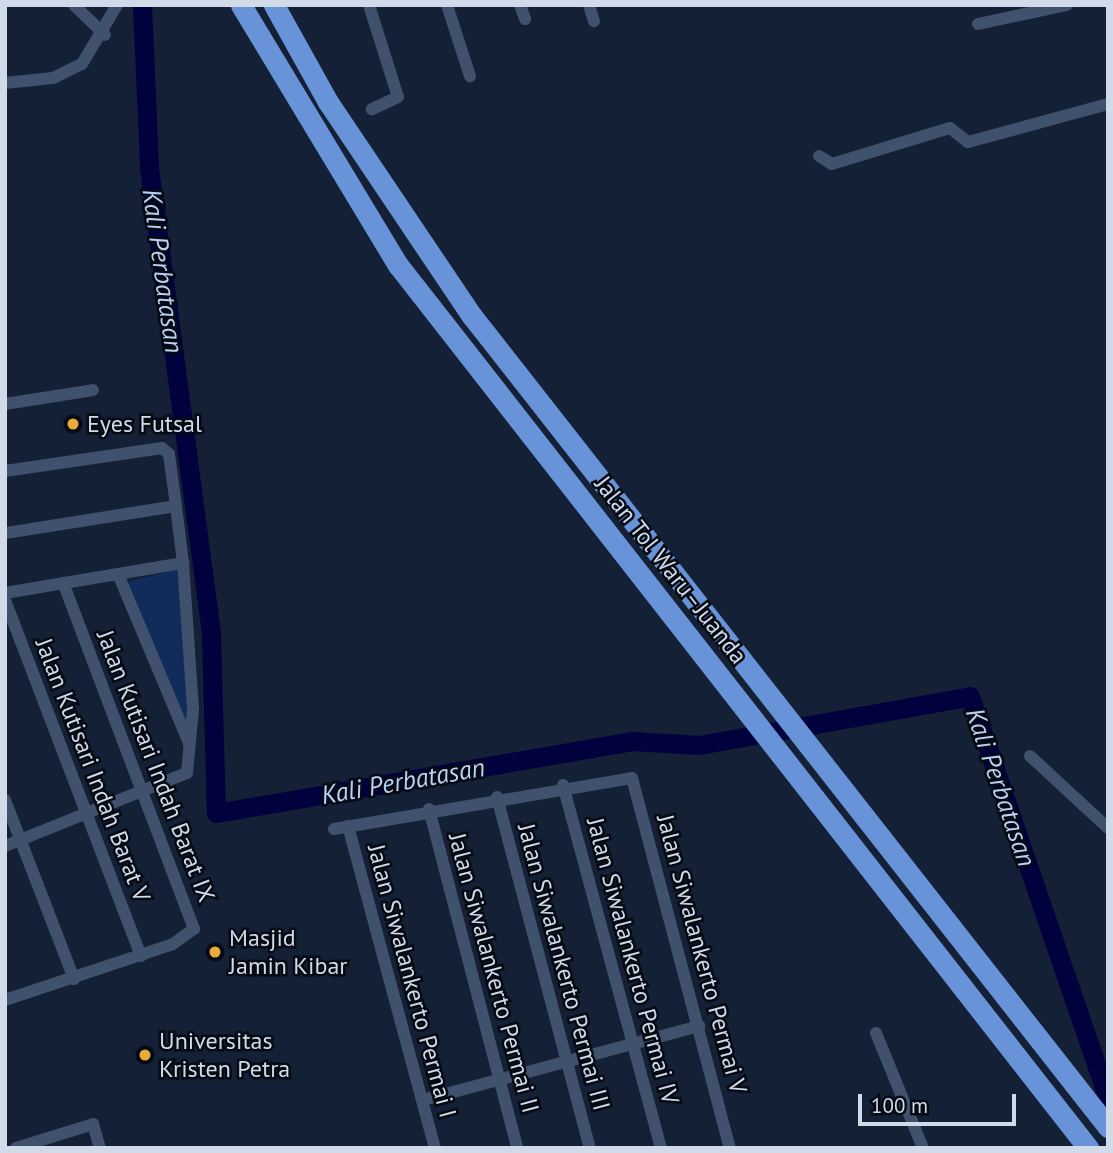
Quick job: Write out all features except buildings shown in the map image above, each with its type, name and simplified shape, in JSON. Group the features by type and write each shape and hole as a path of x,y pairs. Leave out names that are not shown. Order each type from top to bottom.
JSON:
{"highway":[{"name":"Jalan Tol Waru–Juanda","path":"241,5 302,114 398,265 1050,1094 1088,1148"},
{"name":"Jalan Tol Waru–Juanda","path":"274,5 328,102 472,316 1108,1127"}],"street":[{"path":"74,5 105,35"},
{"path":"6,82 76,68 105,35 117,5"},
{"path":"369,5 398,97 372,109"},
{"path":"447,5 470,76"},
{"path":"520,5 525,19"},
{"path":"589,5 594,21"},
{"path":"978,24 1068,5"},
{"path":"819,156 832,164 948,128 968,142 1108,104"},
{"path":"5,404 93,390"},
{"path":"5,471 162,448 169,454 183,563 191,746 187,773 5,846"},
{"path":"5,533 176,506"},
{"path":"5,593 183,563"},
{"path":"118,574 191,746"},
{"name":"Jalan Kutisari Indah Barat IX","path":"5,1000 141,956 194,929 63,583"},
{"name":"Jalan Kutisari Indah Barat V","path":"5,600 141,956"},
{"path":"1030,756 1108,828"},
{"name":"Jalan Siwalankerto Permai V","path":"564,785 626,775 636,784 730,1148"},
{"path":"334,828 564,785"},
{"name":"Jalan Siwalankerto Permai IV","path":"564,785 661,1148"},
{"name":"Jalan Siwalankerto Permai III","path":"497,797 590,1148"},
{"path":"5,800 74,979"},
{"name":"Jalan Siwalankerto Permai II","path":"429,809 517,1148"},
{"name":"Jalan Siwalankerto Permai I","path":"348,826 436,1148"},
{"path":"423,1100 699,1026"},
{"path":"876,1033 923,1148"},
{"path":"16,1148 93,1124 100,1148"}],"shaded area":[{"path":"178,569 188,726 123,583"}],"waterway":[{"name":"Kali Perbatasan","path":"142,5 149,168 211,635 216,813 632,741 699,745 970,696 1108,1099"}],"place":[{"name":"Eyes Futsal","path":"73,424"},
{"name":"Masjid Jamin Kibar","path":"215,952"},
{"name":"Universitas Kristen Petra","path":"145,1055"}]}
